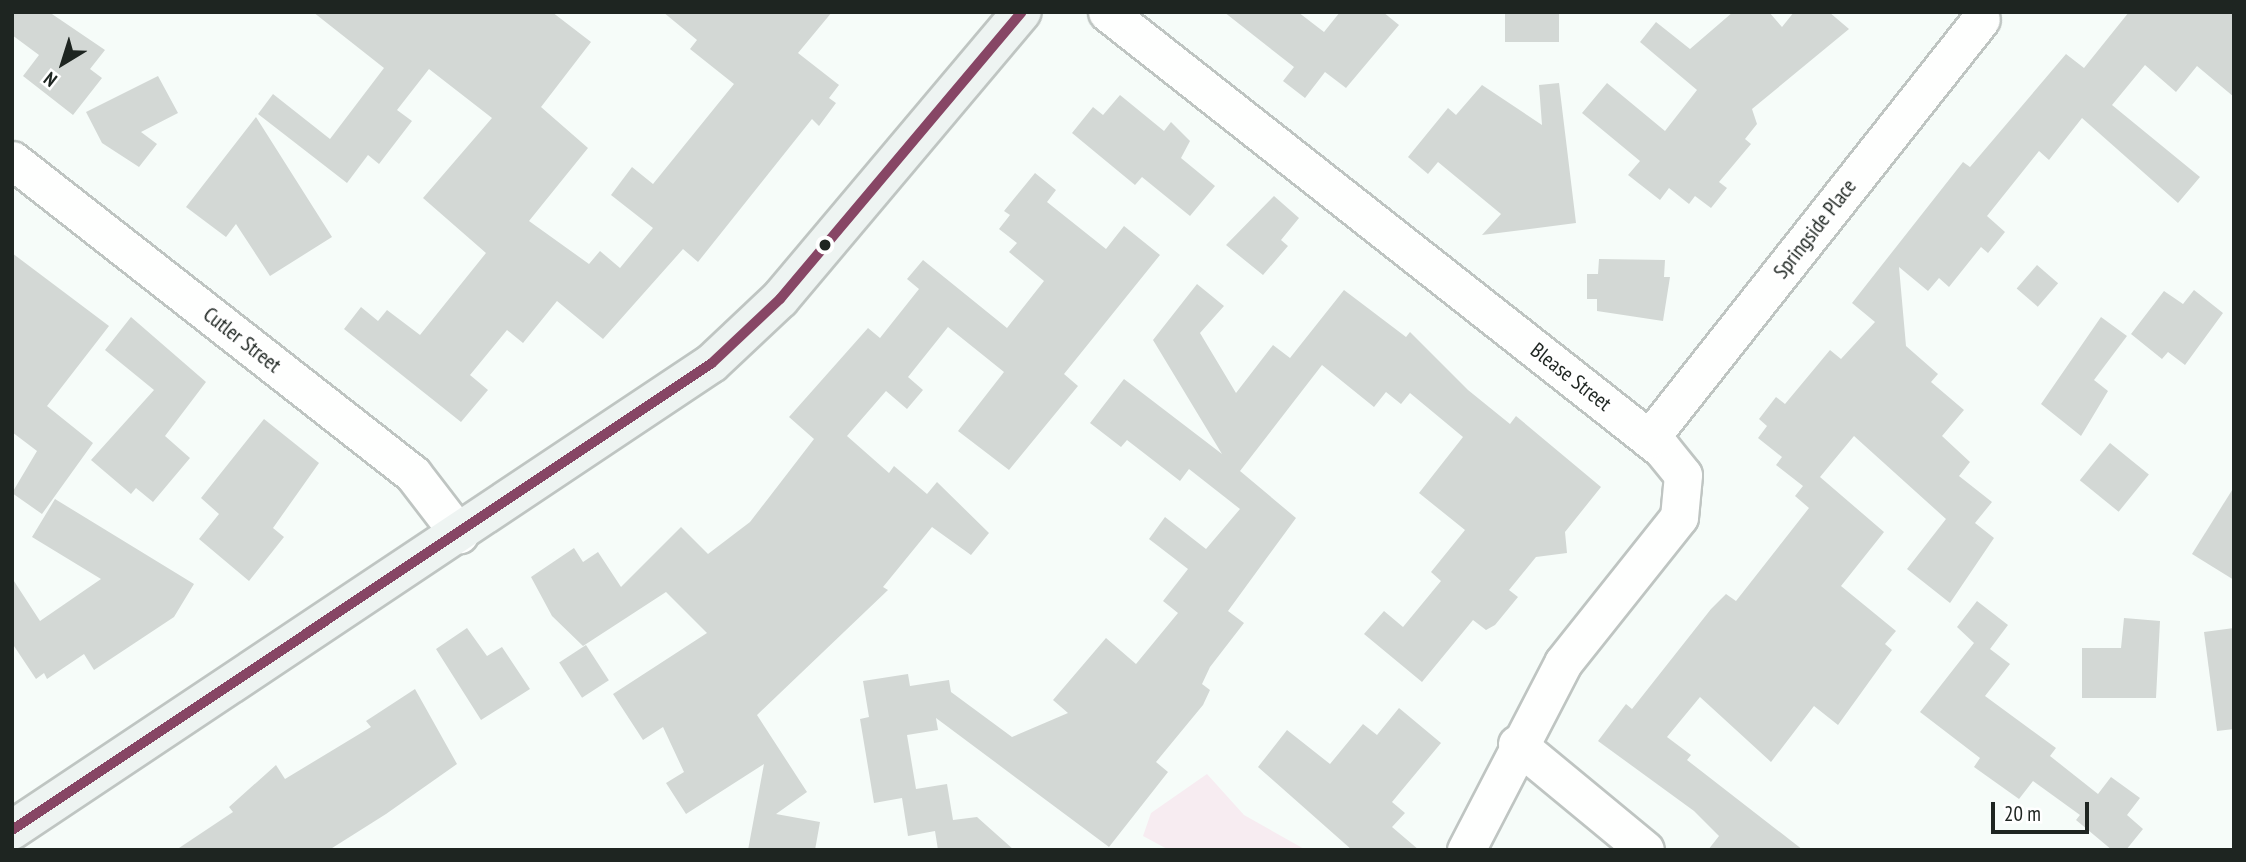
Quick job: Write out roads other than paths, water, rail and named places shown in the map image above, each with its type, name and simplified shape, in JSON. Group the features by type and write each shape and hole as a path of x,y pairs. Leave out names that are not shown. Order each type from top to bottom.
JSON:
{"street":[{"path":"12,830 673,391 749,329 1021,12"},
{"name":"Blease Street","path":"1107,12 1649,439 1683,475 1685,505 1670,532 1563,663 1517,744 1466,850"},
{"name":"Springside Place","path":"1649,439 1981,19"},
{"name":"Cutler Street","path":"12,160 413,474 459,534"},
{"path":"1517,744 1645,850"}]}
